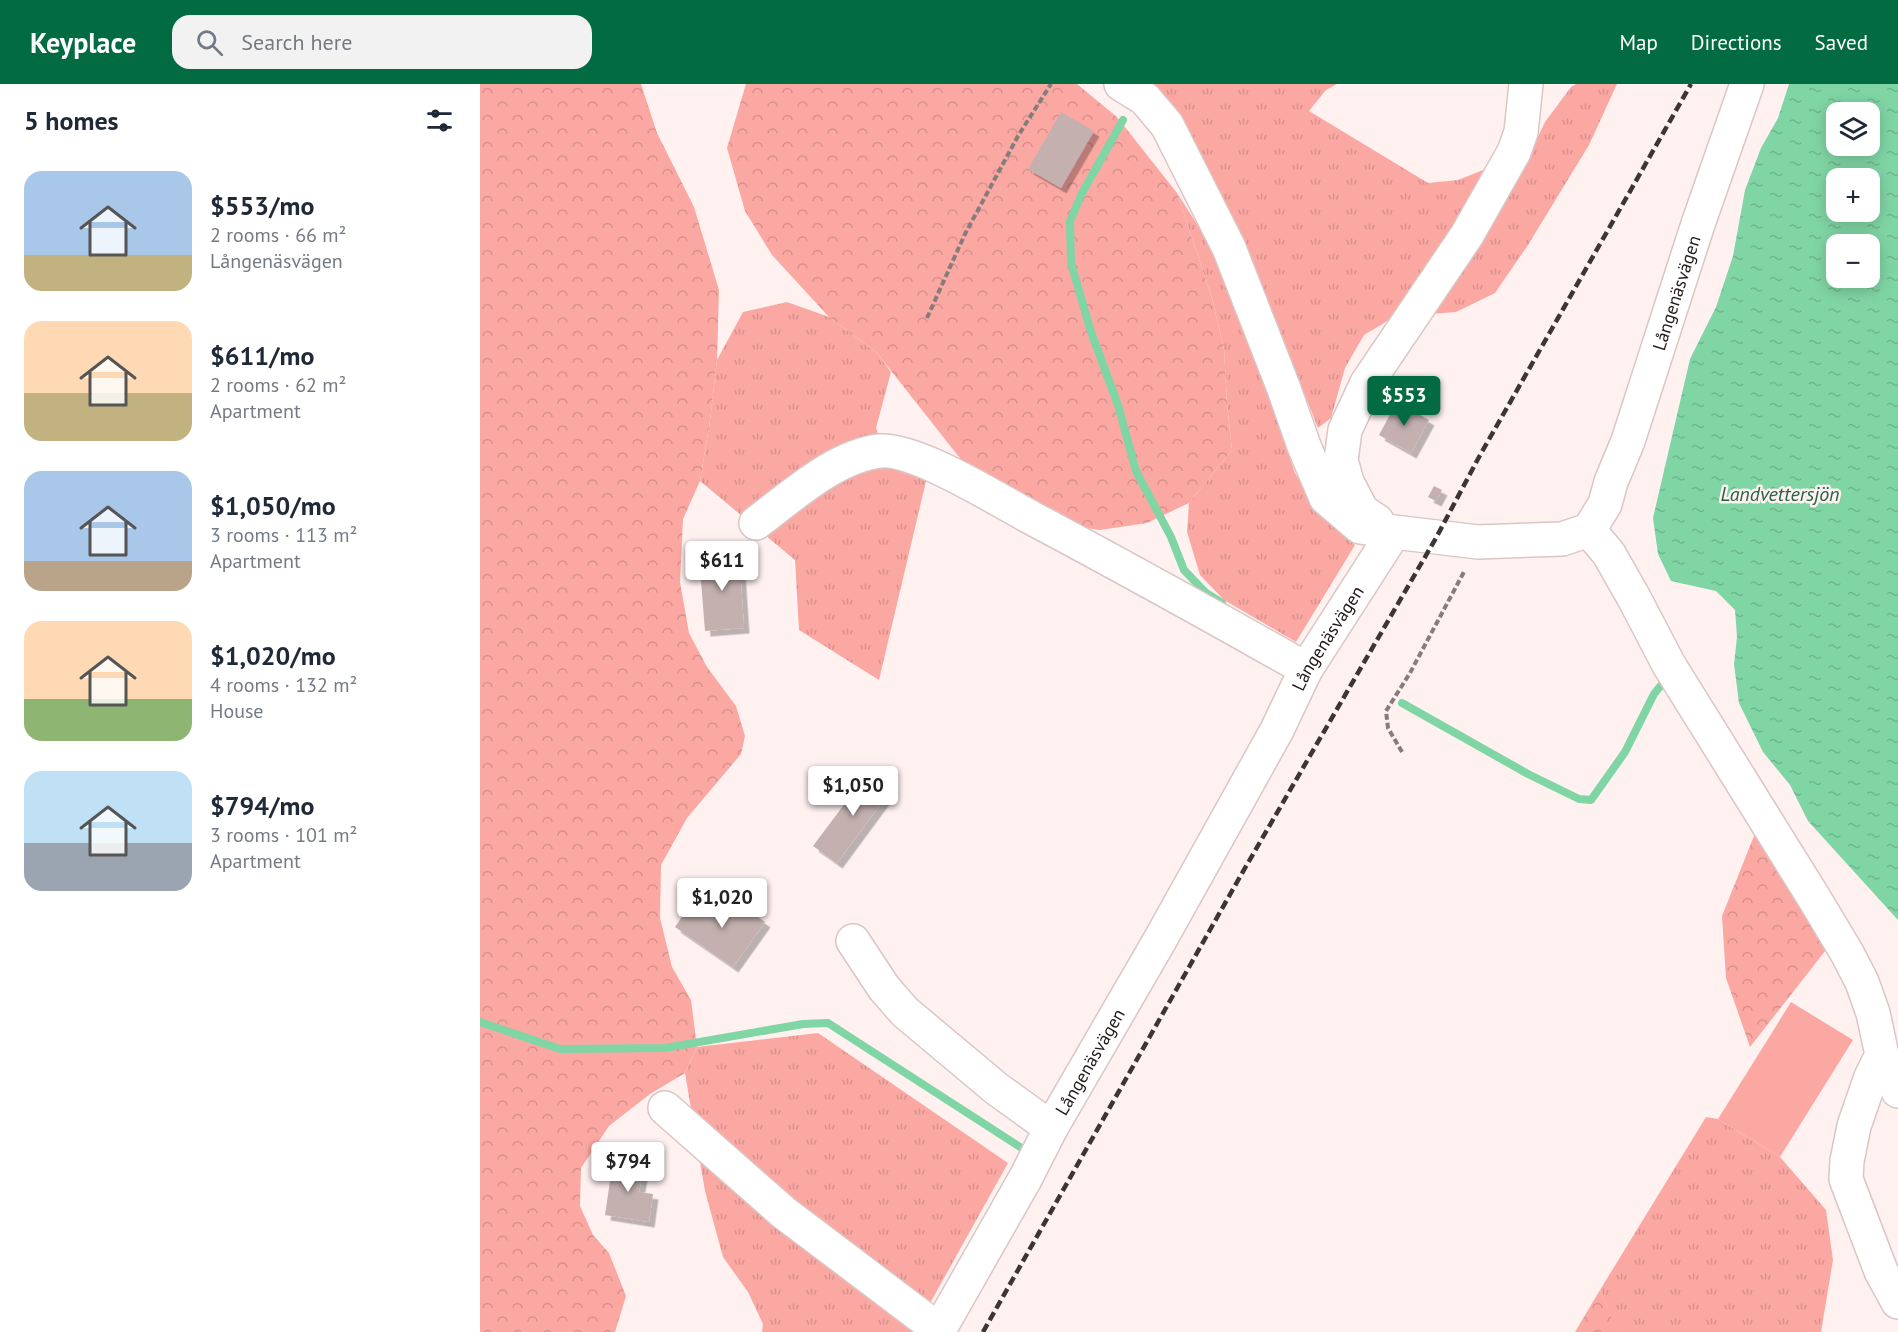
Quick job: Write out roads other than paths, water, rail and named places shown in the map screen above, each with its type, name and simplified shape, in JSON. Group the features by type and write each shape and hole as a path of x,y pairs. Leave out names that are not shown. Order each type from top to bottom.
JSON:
{"street":[{"path":"1121,84 1145,99 1167,124 1229,248 1326,498 1360,527 1478,542 1562,538 1589,530 1609,554 1669,665 1847,953 1862,982 1873,1013 1882,1055 1898,1091"},
{"path":"1394,532 1362,511 1347,482 1341,460 1345,430 1366,383 1467,235 1514,152 1521,132 1526,84"},
{"name":"Långenäsvägen","path":"1589,530 1605,504 1611,482 1628,441 1698,224 1747,84"},
{"path":"756,523 808,483 846,462 862,455 881,451 903,453 963,481 1188,602 1306,669"},
{"name":"Långenäsvägen","path":"939,1331 1025,1179 1051,1128 1161,940 1276,730 1306,669 1394,532"},
{"path":"854,941 884,988 905,1012 997,1089 1051,1128"},
{"path":"1882,1055 1871,1077 1854,1126 1846,1179 1881,1271 1898,1302"},
{"path":"665,1108 783,1212 939,1331"}],"water":[{"name":"Landvettersjön","path":"1789,84 1898,84 1898,920 1808,821 1790,785 1763,752 1739,703 1734,664 1737,637 1735,610 1716,591 1671,581 1658,554 1653,518 1690,359 1716,307 1733,256 1745,190 1761,148 1778,118"}],"waterway":[{"path":"1123,120 1082,193 1070,221 1071,263 1091,332 1118,405 1136,471 1171,537 1184,570 1206,593 1222,603"},
{"path":"1402,703 1528,774 1579,799 1591,800 1625,752 1654,694 1667,678"},
{"path":"480,1022 560,1049 665,1048 803,1024 828,1023 1020,1147"}],"railway":[{"path":"983,1332 1241,875 1436,538 1479,457 1691,84"}]}
